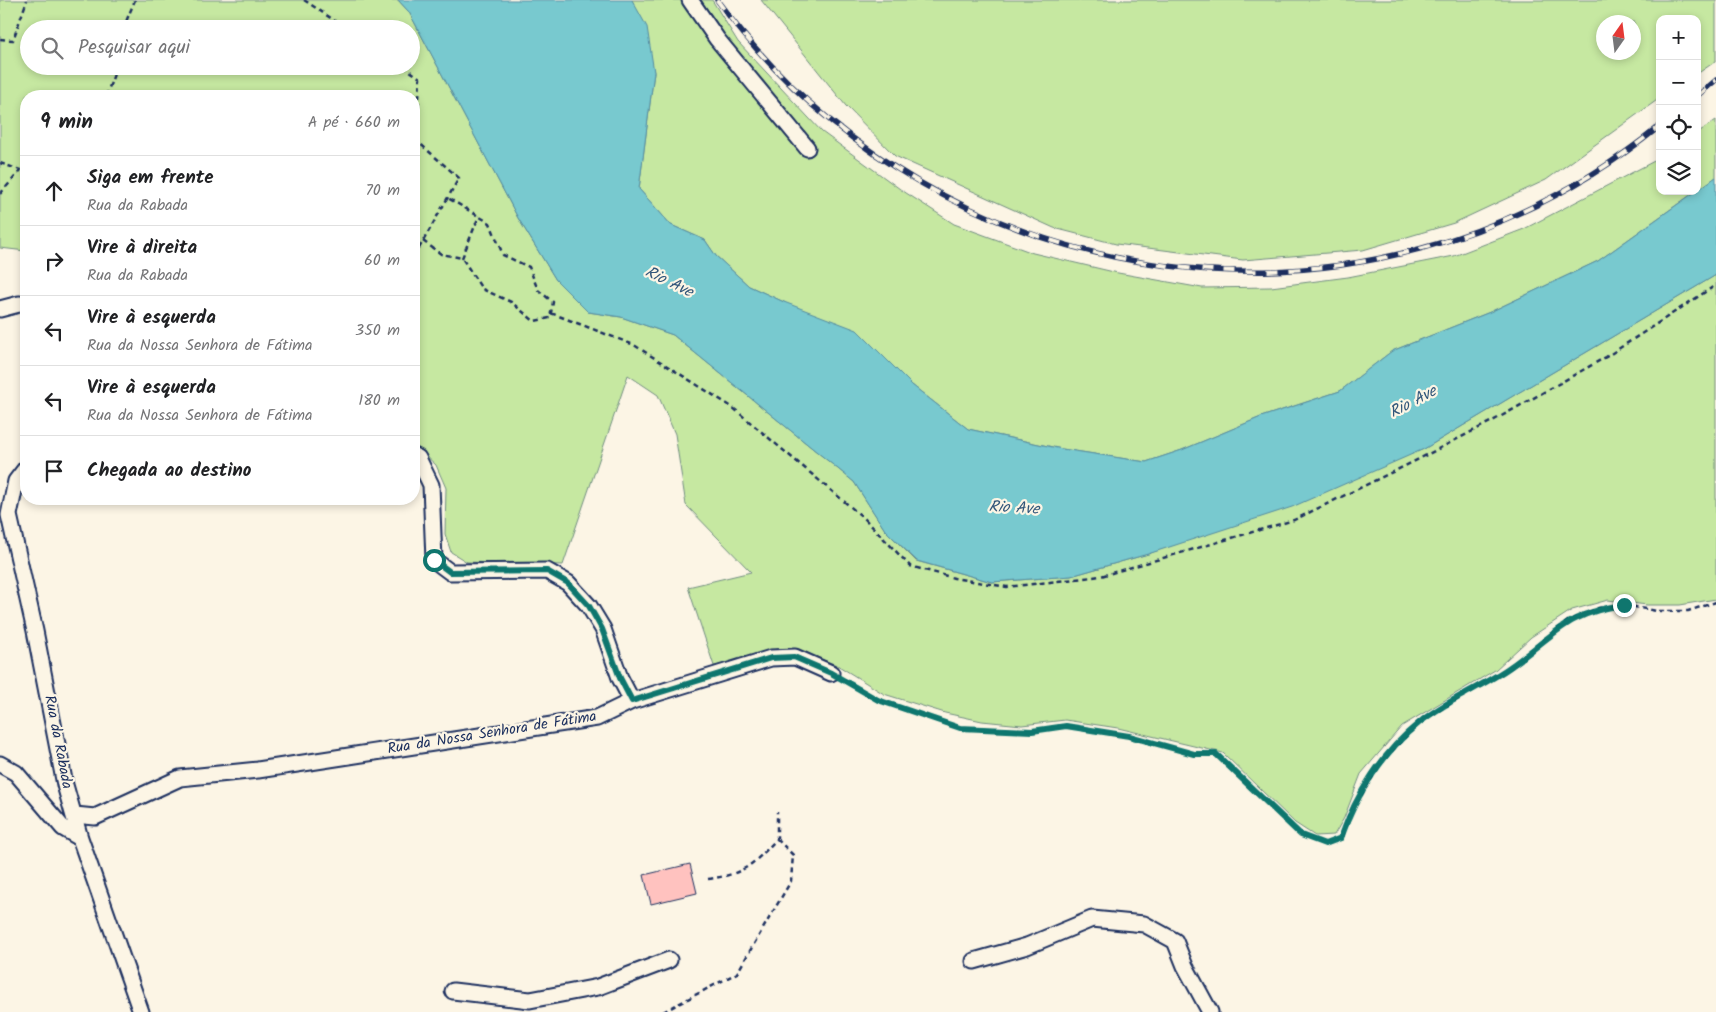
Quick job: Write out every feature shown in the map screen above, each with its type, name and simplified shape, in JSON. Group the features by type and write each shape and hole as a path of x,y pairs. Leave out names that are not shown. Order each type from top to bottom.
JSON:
{"street":[{"path":"690,0 716,40 807,148"},
{"path":"0,309 20,304"},
{"path":"420,462 432,486 431,514 434,560 450,572 547,571 568,583 589,606 602,629 620,678 632,701"},
{"name":"Rua da Rabada","path":"20,476 16,481 8,515 37,640 65,785 80,838 141,1012"},
{"name":"Rua da Nossa Senhora de Fátima","path":"75,815 95,817 180,778 258,770 597,718 632,701 771,658 794,657 831,673"},
{"path":"0,764 16,773 62,828 80,838"},
{"path":"974,961 1027,946 1092,919 1144,924 1175,941 1185,966 1210,1012"},
{"path":"453,991 531,1006 598,987 670,960"}],"path":[{"path":"0,39 13,40 27,0"},
{"path":"127,20 135,0"},
{"path":"304,0 334,20"},
{"path":"108,90 113,75"},
{"path":"416,75 420,78 419,90"},
{"path":"420,144 459,178 420,246"},
{"path":"0,163 20,170"},
{"path":"0,194 20,171"},
{"path":"423,241 441,254 462,258 482,289 511,302 534,321 550,318 554,302 538,290 529,267 503,255 490,223 448,198"},
{"path":"462,258 479,216"},
{"path":"551,313 634,345 732,407 865,519 910,566 954,578 1006,586 1101,576 1294,520 1414,462 1498,418 1606,358 1716,286"},
{"path":"831,673 878,700 960,728 1032,731 1066,726 1129,736 1194,754 1216,754 1301,835 1325,844 1341,838 1349,815 1382,761 1419,722 1510,667 1568,621 1599,608 1624,605 1657,611 1688,611 1716,602"},
{"path":"708,878 731,876 751,866 777,840 778,812"},
{"path":"663,1012 737,973 791,880 793,854 777,840"}],"green space":[{"path":"0,0 398,0 413,20 20,20 20,75 420,75 420,33 518,218 556,280 588,312 621,317 673,335 854,482 885,530 916,561 992,582 1071,576 1148,554 1424,449 1716,275 1716,599 1680,605 1647,605 1608,600 1572,610 1531,637 1495,670 1402,726 1361,774 1344,818 1334,835 1315,836 1295,823 1223,753 1118,728 1065,720 1022,725 982,721 945,713 884,694 837,665 800,652 714,666 688,587 751,572 686,505 675,434 658,395 628,375 563,565 467,562 451,552 445,534 446,488 436,465 420,450 420,90 20,90 20,250 0,248"},
{"path":"632,0 687,0 810,153 815,146 751,73 701,0 712,0 738,42 822,132 900,189 954,224 1033,253 1118,273 1202,288 1271,287 1348,277 1454,256 1524,229 1656,160 1656,195 1690,195 1598,261 1490,312 1392,351 1340,391 1261,417 1182,450 1146,462 1062,449 968,429 912,385 784,302 749,286 716,256 705,240 671,225 639,189 654,72"},
{"path":"761,0 1716,0 1716,61 1701,71 1701,15 1656,15 1656,101 1546,180 1454,223 1363,250 1243,260 1116,244 1054,228 895,156 846,106"},
{"path":"1716,120 1716,177 1701,188 1701,150 1701,130"}],"water":[{"name":"Rio Ave","path":"398,0 632,0 647,27 654,72 639,189 671,225 705,240 716,256 749,286 784,302 857,330 912,385 968,429 1062,449 1146,462 1182,450 1261,417 1340,391 1392,351 1490,312 1598,261 1691,195 1701,195 1701,188 1716,177 1716,275 1424,449 1292,507 1148,554 1071,576 992,582 917,561 885,530 854,482 673,335 621,317 588,312 556,280 518,218 420,33 420,20 413,20"}],"building":[{"path":"690,864 697,893 651,904 644,875"}],"railway":[{"path":"717,0 809,102 916,180 1035,235 1162,265 1291,270 1420,249 1544,201 1656,129"},
{"path":"1701,93 1716,80"}],"route":[{"path":"434,560 450,572 497,570 547,571 568,583 589,606 602,629 620,678 632,701 771,658 794,657 831,673 878,700 960,728 1032,731 1066,726 1129,736 1194,754 1216,754 1301,835 1325,844 1341,838 1349,815 1382,761 1419,722 1510,667 1568,621 1599,608 1624,605"}]}
